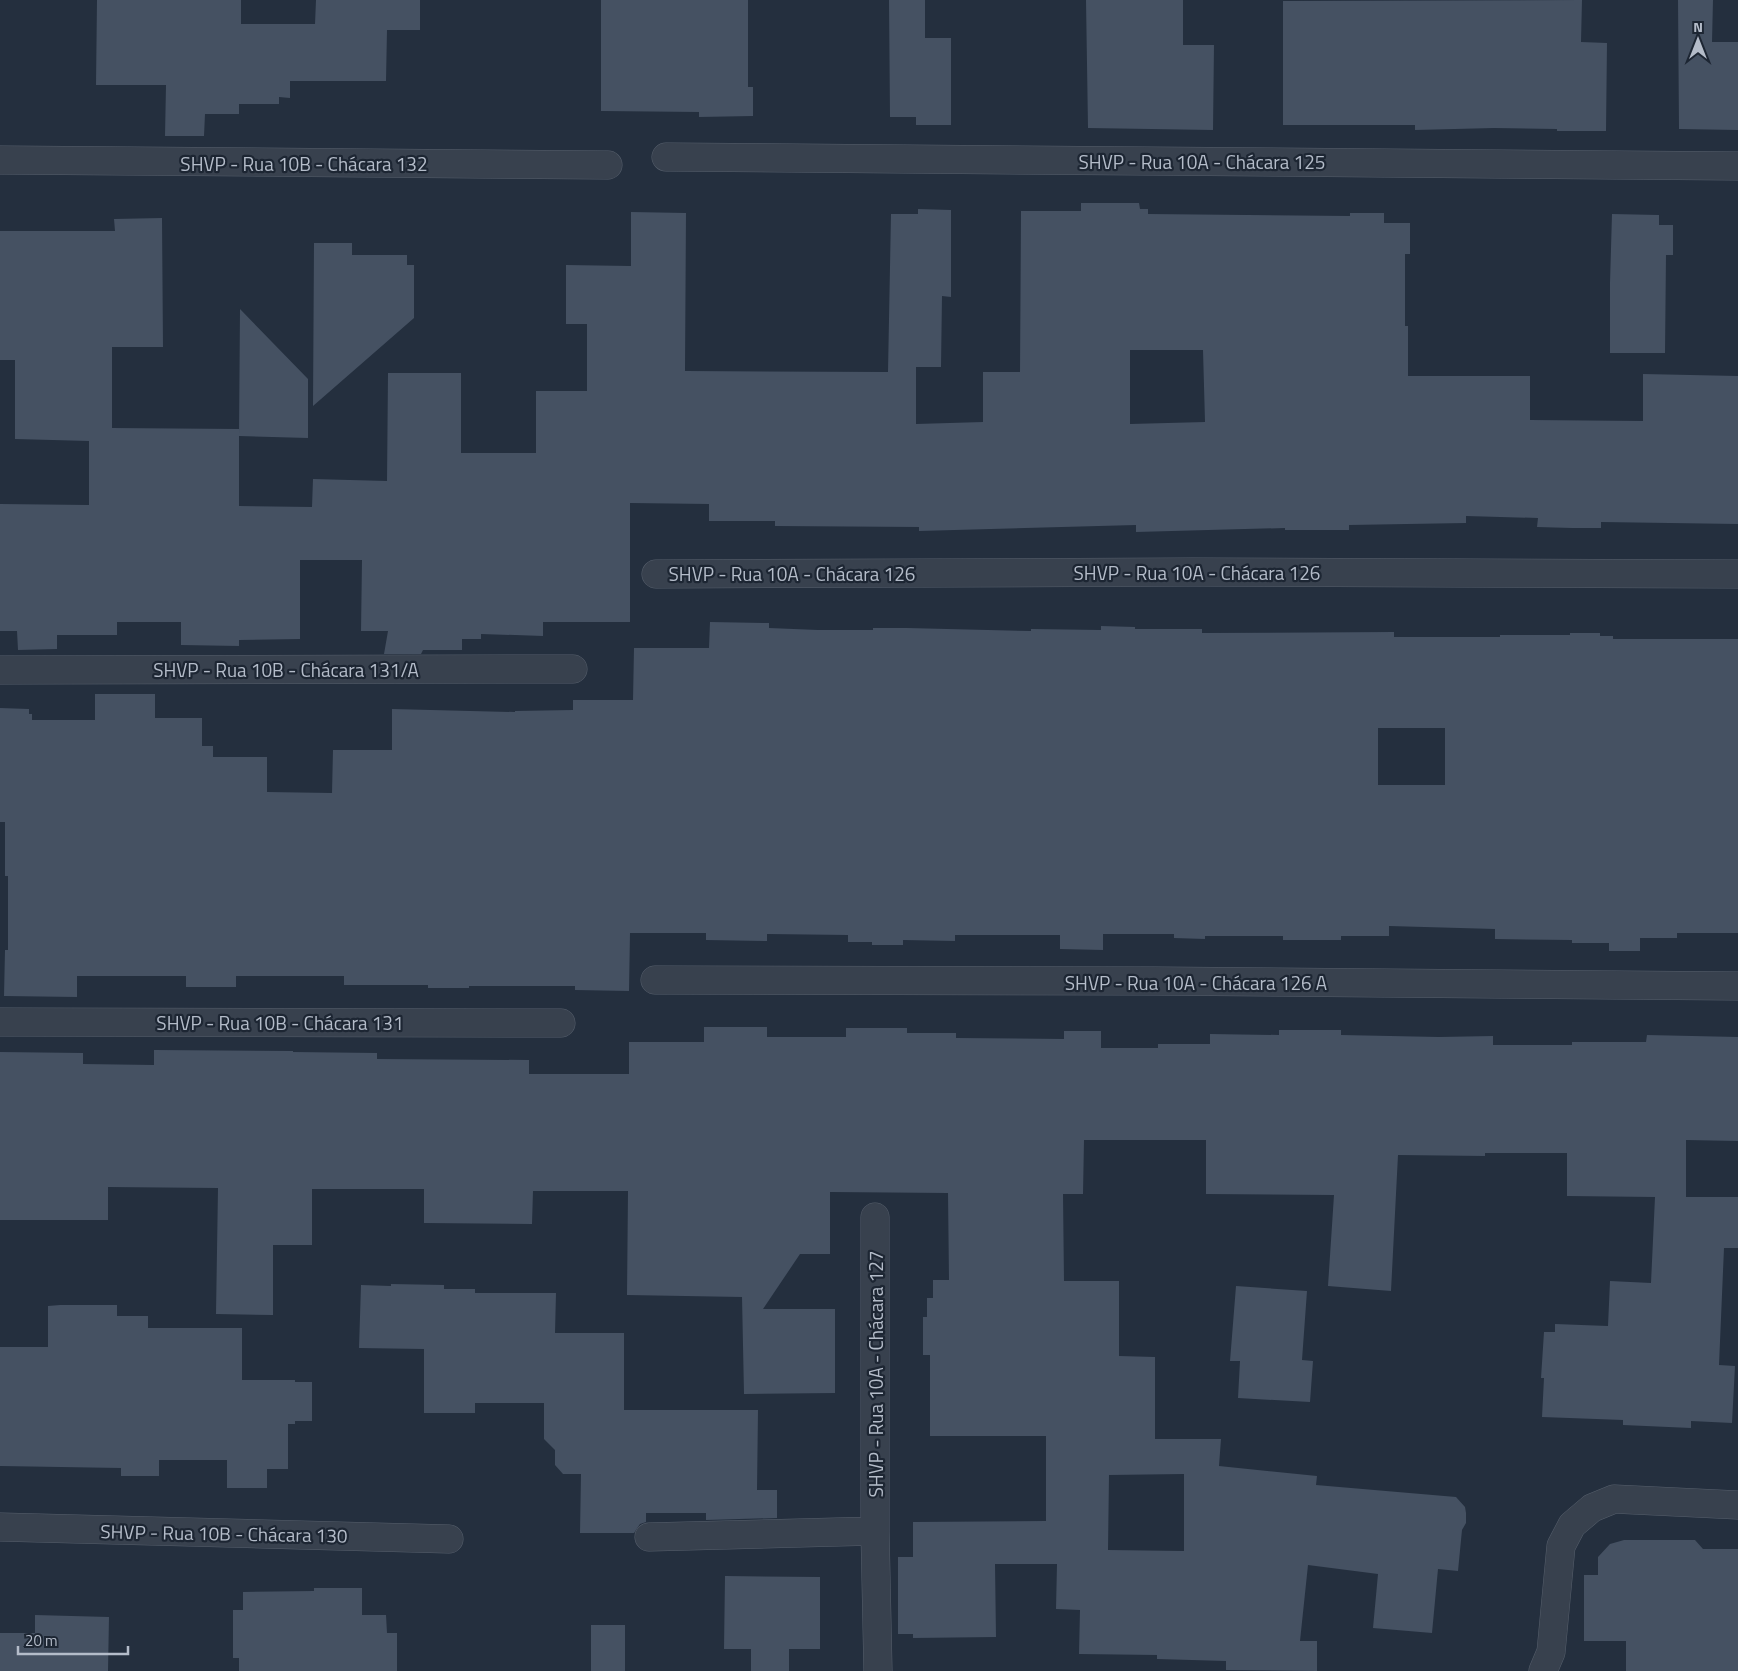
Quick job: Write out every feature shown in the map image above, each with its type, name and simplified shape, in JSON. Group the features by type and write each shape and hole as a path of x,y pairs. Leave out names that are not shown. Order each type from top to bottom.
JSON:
{"street":[{"name":"SHVP - Rua 10A - Chácara 125","path":"666,157 1738,166"},
{"name":"SHVP - Rua 10B - Chácara 132","path":"0,160 608,165"},
{"name":"SHVP - Rua 10A - Chácara 126","path":"656,574 1173,572 1738,574"},
{"name":"SHVP - Rua 10B - Chácara 131/A","path":"0,670 573,669"},
{"name":"SHVP - Rua 10A - Chácara 126 A","path":"655,980 1154,981 1738,986"},
{"name":"SHVP - Rua 10B - Chácara 131","path":"0,1022 561,1023"},
{"name":"SHVP - Rua 10A - Chácara 127","path":"875,1217 875,1531 878,1671"},
{"path":"1544,1671 1551,1652 1561,1546 1572,1525 1592,1508 1614,1499 1738,1505"},
{"name":"SHVP - Rua 10B - Chácara 130","path":"0,1527 449,1539"},
{"path":"649,1537 875,1531"}],"building":[{"path":"97,0 241,0 241,24 315,24 316,0 420,0 420,30 387,30 386,81 290,81 290,98 279,97 279,104 239,104 239,114 205,114 204,136 165,136 166,85 96,85"},
{"path":"601,0 748,0 748,87 753,87 753,116 699,117 699,112 601,111"},
{"path":"889,0 925,0 925,38 951,38 951,125 916,125 916,117 890,117"},
{"path":"1086,0 1183,0 1183,45 1214,45 1213,130 1088,128"},
{"path":"1582,0 1581,42 1607,43 1606,131 1494,128 1415,130 1415,125 1283,125 1283,1"},
{"path":"1678,0 1713,0 1712,42 1738,42 1738,130 1679,129"},
{"path":"1081,203 1139,203 1140,209 1148,209 1148,214 1350,216 1350,213 1384,213 1384,223 1410,223 1410,254 1405,254 1405,326 1408,326 1408,376 1530,376 1530,420 1643,421 1643,374 1738,376 1738,524 1601,522 1601,528 1537,527 1538,518 1466,516 1466,523 1349,525 1349,530 1285,530 1285,528 1136,532 1136,525 919,531 919,527 775,526 775,521 709,521 709,504 630,503 630,622 543,622 543,636 481,634 481,639 462,639 462,650 423,650 421,654 384,654 388,631 361,631 362,560 300,560 300,639 239,640 239,646 181,645 181,622 117,622 117,635 57,635 57,649 18,650 17,631 0,631 0,504 89,505 89,441 15,439 15,360 0,360 0,231 115,231 114,219 162,218 163,347 112,347 112,428 239,429 239,506 312,507 313,479 387,481 388,373 461,373 461,453 536,453 536,391 587,391 587,324 566,324 566,265 631,266 631,212 686,213 685,371 888,372 891,214 918,214 918,209 951,210 951,297 942,296 941,367 916,367 916,424 983,422 983,372 1020,372 1021,211 1081,211","holes":["1130,350 1203,350 1205,422 1130,424"]},
{"path":"1612,214 1659,215 1659,225 1673,225 1673,255 1666,255 1665,353 1610,353"},
{"path":"314,243 352,243 352,255 407,255 407,265 414,265 414,318 313,406"},
{"path":"240,309 308,379 308,438 239,436"},
{"path":"710,622 769,623 769,628 818,630 907,628 1031,631 1031,629 1101,630 1101,626 1135,627 1135,629 1202,629 1202,633 1394,632 1394,637 1500,637 1500,635 1600,633 1600,636 1613,636 1613,639 1738,639 1738,933 1677,933 1677,938 1640,938 1640,951 1609,951 1609,943 1572,943 1572,940 1495,939 1495,929 1389,926 1389,936 1341,936 1341,940 1283,940 1283,936 1205,936 1205,939 1174,938 1174,934 1103,934 1103,950 1060,949 1060,935 955,935 955,941 903,940 903,945 872,945 872,942 848,942 848,935 767,934 767,941 706,940 706,933 630,933 629,991 575,990 575,986 428,988 428,985 344,985 344,976 236,976 236,987 186,987 186,976 77,976 77,997 4,996 5,950 8,950 8,876 5,876 5,822 0,822 0,708 29,709 29,714 32,714 32,720 95,720 95,694 155,694 155,718 202,718 202,746 213,746 213,757 267,757 267,792 332,793 333,750 392,750 392,709 515,712 573,710 573,700 633,700 634,648 709,648","holes":["1378,728 1445,728 1445,785 1378,785"]},
{"path":"704,1027 767,1027 767,1037 846,1037 846,1028 907,1028 907,1033 956,1033 956,1038 1064,1039 1064,1031 1101,1031 1101,1048 1158,1048 1158,1044 1210,1044 1210,1034 1279,1035 1279,1030 1341,1030 1341,1035 1493,1036 1493,1045 1572,1045 1572,1042 1646,1042 1647,1035 1738,1037 1738,1141 1686,1140 1686,1197 1738,1197 1738,1248 1724,1248 1719,1365 1735,1366 1732,1423 1691,1421 1691,1428 1623,1425 1623,1420 1542,1417 1544,1378 1541,1378 1544,1332 1555,1332 1555,1324 1608,1326 1610,1281 1651,1283 1655,1197 1567,1196 1567,1153 1485,1153 1485,1156 1398,1155 1391,1291 1328,1286 1334,1195 1206,1194 1206,1140 1084,1140 1083,1194 1063,1194 1064,1281 1119,1281 1119,1356 1155,1357 1155,1439 1221,1439 1219,1466 1317,1476 1316,1485 1456,1497 1465,1507 1466,1513 1466,1523 1462,1530 1458,1571 1438,1569 1432,1633 1373,1628 1378,1574 1308,1565 1300,1641 1317,1641 1317,1671 1226,1670 1226,1661 1157,1659 1157,1655 1079,1654 1080,1610 1056,1609 1057,1564 995,1564 996,1637 913,1638 913,1634 898,1634 898,1557 913,1557 913,1522 1046,1521 1046,1436 930,1436 930,1355 923,1355 923,1317 927,1317 927,1298 933,1298 933,1280 949,1280 948,1193 830,1192 830,1254 800,1254 763,1309 835,1309 835,1393 744,1394 742,1297 627,1295 628,1191 533,1191 532,1224 424,1223 424,1189 312,1189 312,1245 273,1245 273,1315 216,1314 218,1188 108,1187 108,1220 0,1220 0,1052 83,1053 83,1064 154,1065 154,1050 377,1053 377,1059 529,1060 529,1074 629,1074 629,1042 704,1042","holes":["1184,1474 1184,1551 1108,1550 1109,1475"]},
{"path":"391,1284 444,1285 444,1289 475,1289 475,1293 556,1293 555,1333 624,1333 624,1410 758,1410 757,1490 777,1490 777,1518 706,1520 706,1513 646,1513 646,1522 640,1524 634,1533 580,1533 581,1474 563,1474 555,1465 555,1450 544,1439 544,1403 475,1403 475,1413 424,1413 424,1349 359,1348 361,1285 391,1286"},
{"path":"1236,1286 1307,1291 1302,1360 1313,1361 1310,1402 1238,1398 1240,1361 1230,1361"},
{"path":"117,1305 117,1316 148,1316 148,1328 242,1328 242,1380 295,1380 295,1382 312,1382 312,1421 295,1421 295,1424 288,1424 288,1469 267,1469 267,1488 227,1488 227,1460 159,1460 159,1476 121,1476 121,1468 0,1466 0,1347 48,1347 48,1306"},
{"path":"1624,1540 1695,1540 1703,1549 1738,1549 1738,1671 1626,1671 1626,1641 1584,1641 1584,1575 1598,1575 1598,1557 1610,1544"},
{"path":"725,1576 820,1577 820,1649 789,1649 789,1671 751,1671 751,1649 724,1649"},
{"path":"314,1588 362,1588 362,1615 386,1615 387,1633 397,1633 397,1671 239,1671 239,1658 233,1658 233,1610 243,1610 243,1592 314,1591"},
{"path":"35,1615 109,1617 108,1671 0,1671 0,1633 35,1633"},
{"path":"591,1625 625,1625 625,1671 591,1671"}]}
